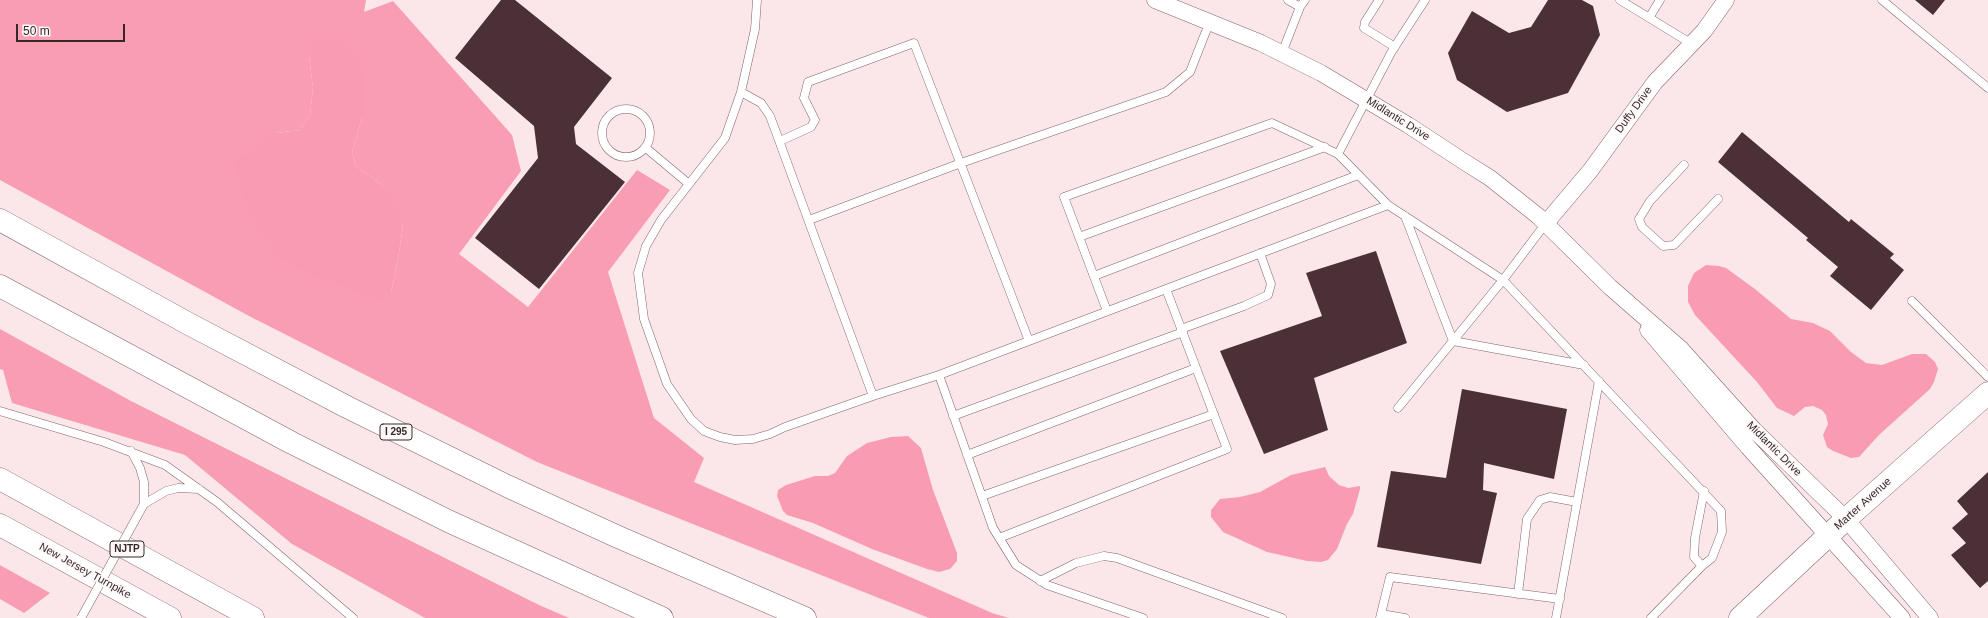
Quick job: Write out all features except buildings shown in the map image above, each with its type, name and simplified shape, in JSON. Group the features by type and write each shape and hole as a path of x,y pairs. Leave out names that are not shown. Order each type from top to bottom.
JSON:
{"main road":[{"name":"I 295","path":"0,220 293,380 375,421 616,536 805,618"},
{"path":"0,286 292,443 448,521 662,618"},
{"name":"Marter Avenue","path":"1740,618 1846,519 1988,393"},
{"name":"NJTP","path":"0,480 253,618"},
{"name":"New Jersey Turnpike","path":"0,525 170,618"}],"street":[{"name":"Midlantic Drive","path":"1154,0 1282,53 1321,73 1367,100 1490,178 1546,223 1610,286 1681,349 1754,430 1846,519 1930,618"},
{"name":"Duffy Drive","path":"1546,223 1590,171 1655,82 1707,27 1726,0"},
{"name":"Midlantic Drive","path":"1610,286 1748,447 1902,618"}],"lane":[{"path":"757,0 755,29 741,92 726,138 657,227 646,246 638,273 644,319 667,384 691,419 704,431 720,437 735,440 753,439 873,396 939,375 1388,205"},
{"path":"1288,0 1300,7"},
{"path":"1282,53 1300,7 1305,0"},
{"path":"1379,0 1365,22 1364,28 1395,47"},
{"path":"1338,154 1395,47 1425,0"},
{"path":"1620,0 1692,44"},
{"path":"1650,18 1660,0"},
{"path":"1882,0 1988,88"},
{"path":"809,220 961,163 1166,92 1190,72 1210,22"},
{"path":"780,141 811,127 815,120 804,98 808,82 914,43 1029,341"},
{"path":"741,92 757,100 767,110 780,141 873,396"},
{"path":"623,108 639,112 649,124 651,132 646,148 633,157 625,158 613,154 605,145 602,138 604,122 615,111 623,108"},
{"path":"1107,312 1064,197 1272,123 1338,154 1388,205 1503,280 1704,491 1721,511 1722,532 1712,558 1702,566 1651,618"},
{"path":"1079,237 1324,147"},
{"path":"646,148 689,184"},
{"path":"1684,165 1650,201 1639,219 1642,227 1663,246 1674,245 1718,199"},
{"path":"1094,276 1358,174"},
{"path":"1405,216 1452,342"},
{"path":"1398,408 1503,280 1546,223"},
{"path":"953,416 1182,330 1268,295 1271,284 1260,253"},
{"path":"999,538 1227,449 1166,289"},
{"path":"1912,301 1988,377"},
{"path":"1452,342 1584,365"},
{"path":"967,455 1196,368"},
{"path":"939,375 993,528 1016,565 1047,585 1143,618"},
{"path":"1556,618 1599,381"},
{"path":"0,410 131,451 165,465 201,490 353,618"},
{"path":"982,496 1214,414"},
{"path":"81,618 144,504 145,489 143,476 131,451"},
{"path":"144,504 166,491 178,488 187,487 201,490"},
{"path":"1702,566 1694,557 1695,538 1704,491"},
{"path":"1518,594 1528,519 1540,500 1550,497 1577,502"},
{"path":"1040,581 1076,563 1104,556 1117,558 1282,618"},
{"path":"1405,618 1380,616 1390,577 1560,599"}],"shaded area":[{"path":"0,0 366,0 364,12 393,1 512,135 521,171 459,254 528,307 637,170 670,190 608,272 654,418 704,458 694,482 992,613 1009,618 929,618 537,462 249,316 0,180","holes":["309,56 362,118 352,153 356,166 383,186 403,226 391,293 276,133 300,130 310,115 313,88"]},
{"path":"320,38 343,40 351,48 363,73 362,118 352,153 356,166 383,186 396,207 403,226 391,293 383,300 317,277 278,256 247,207 235,163 276,133 300,130 310,115 313,88 309,56"},
{"path":"1706,265 1726,268 1755,289 1791,319 1813,323 1830,331 1851,352 1866,363 1882,365 1912,354 1926,354 1935,362 1938,369 1934,382 1930,389 1879,435 1859,457 1851,458 1833,451 1827,447 1823,435 1828,424 1826,415 1822,410 1813,406 1805,407 1794,416 1777,408 1757,382 1695,315 1688,302 1688,286 1694,273"},
{"path":"0,329 131,401 539,605 569,618 425,618 292,544 185,455 12,403 3,370 0,369"},
{"path":"908,436 921,448 933,490 957,553 957,561 950,569 939,572 927,569 872,549 813,523 787,515 783,511 777,496 778,490 786,485 815,476 828,476 835,473 847,456 867,443 891,437"},
{"path":"1325,467 1329,476 1339,485 1348,488 1360,486 1353,514 1347,524 1337,549 1328,560 1321,562 1307,561 1267,552 1223,532 1211,517 1211,510 1220,499 1240,497 1260,492 1291,475"},
{"path":"0,565 50,593 24,613 0,599"}]}
